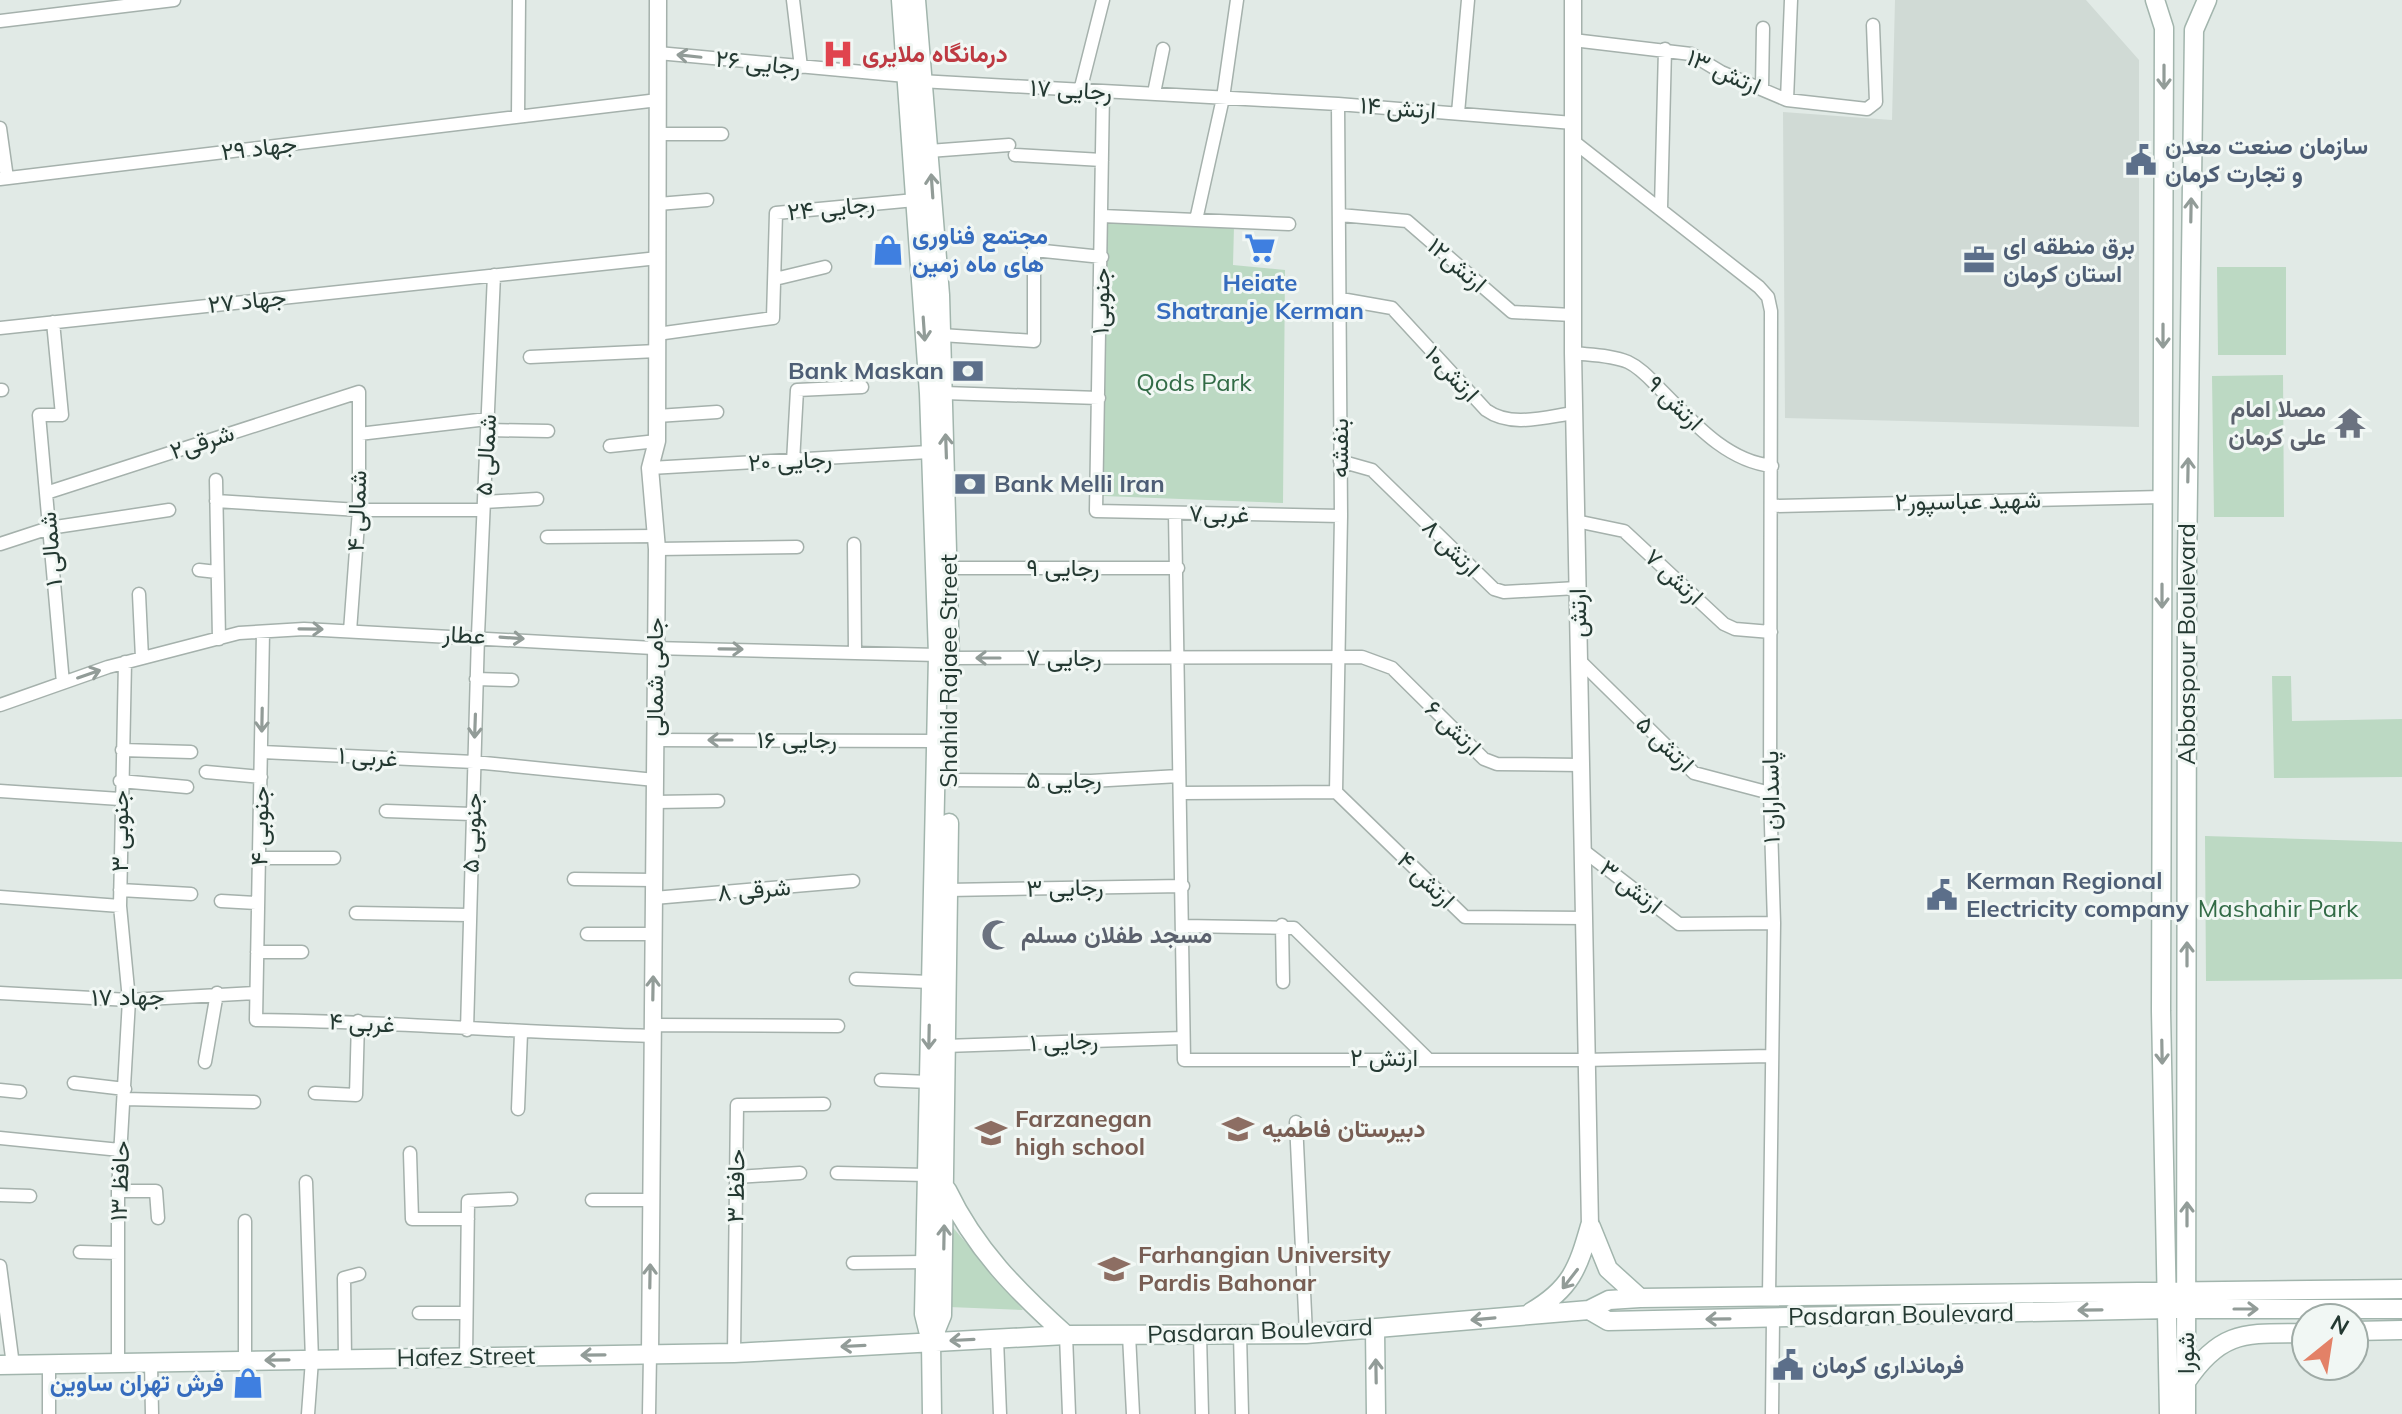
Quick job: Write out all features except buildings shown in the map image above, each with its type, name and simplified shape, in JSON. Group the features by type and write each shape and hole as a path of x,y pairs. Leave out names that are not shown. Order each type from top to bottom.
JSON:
{"main road":[{"name":"Shahid Rajaee Street","path":"901,0 913,79 929,151 929,452 944,656 949,780 930,982 924,1314 931,1342 932,1414"},
{"name":"Shahid Rajaee Street","path":"916,0 913,79 915,200 941,335 949,568 938,741 947,890 942,1315 931,1342"},
{"name":"Abbaspour Boulevard","path":"2155,0 2164,28 2161,1011 2177,1300"},
{"name":"Abbaspour Boulevard","path":"2177,1300 2186,1010 2187,563 2194,30 2207,0"},
{"path":"2162,562 2187,563"},
{"path":"2161,1011 2186,1010"},
{"path":"945,1185 963,1225 983,1251 1029,1302 1066,1335"},
{"path":"1590,1226 1608,1269 1640,1298"},
{"path":"1526,1315 1551,1301 1578,1269 1590,1226"},
{"path":"2177,1300 2402,1289"},
{"name":"Pasdaran Boulevard","path":"931,1342 1066,1335 1306,1334 1589,1310 1609,1300 1640,1298 1769,1296 2177,1300"},
{"path":"2177,1300 2401,1310"},
{"name":"Pasdaran Boulevard","path":"1589,1310 1608,1321 1773,1318 2177,1300"},
{"name":"شورا","path":"2177,1300 2186,1382 2186,1414"},
{"name":"شورا","path":"2169,1414 2177,1300"},
{"path":"1375,1329 1376,1414"},
{"path":"2370,1331 2402,1330"},
{"path":"2186,1382 2209,1353 2241,1334 2290,1333"},
{"name":"Hafez Street","path":"7,1365 734,1353 931,1342"}],"street":[{"path":"0,21 120,3 174,0"},
{"path":"518,117 519,0"},
{"name":"جامی شمالی","path":"650,1354 655,802 653,648 657,542 650,468 657,441 658,0"},
{"path":"793,0 801,67"},
{"path":"1080,91 1103,0"},
{"path":"1196,220 1223,98 1237,0"},
{"path":"1458,113 1468,0"},
{"name":"ارتش","path":"1573,0 1572,315 1584,851 1584,1060 1590,1226"},
{"path":"1787,100 1791,0"},
{"name":"ارتش ۱۳","path":"1573,40 1665,49 1697,56 1721,72 1787,100 1873,107 1873,25"},
{"path":"1762,88 1763,28"},
{"path":"1154,93 1163,49"},
{"path":"1661,208 1665,49"},
{"name":"رجایی ۲۶","path":"658,53 913,79"},
{"name":"رجایی ۱۷","path":"913,79 1223,98"},
{"name":"جنوبی۱","path":"1096,511 1103,92"},
{"name":"ارتش ۱۴","path":"1223,98 1458,113 1573,132"},
{"name":"جهاد ۲۹","path":"3,178 658,100"},
{"name":"بنفشه","path":"1336,792 1341,516 1338,104"},
{"path":"0,128 3,178"},
{"path":"1573,132 1661,208"},
{"path":"658,134 722,134"},
{"path":"929,151 1012,150 1102,160"},
{"path":"658,204 707,200"},
{"name":"رجایی ۲۴","path":"657,343 773,318 776,213 915,200"},
{"name":"پاسداران ۱","path":"1661,208 1768,297 1771,311 1773,506 1770,793 1774,923 1769,1296"},
{"name":"ارتش۱۲","path":"1340,215 1407,221 1512,312 1572,315"},
{"path":"1102,216 1289,224"},
{"path":"941,335 1034,341 1034,250 1102,257"},
{"name":"جهاد ۲۷","path":"0,328 658,258"},
{"path":"775,279 825,267"},
{"name":"شمالی ۵","path":"478,635 494,275"},
{"name":"ارتش۱۰","path":"1341,299 1392,308 1486,410 1498,418 1509,421 1574,413"},
{"name":"شمالی ۱","path":"53,322 62,415 39,415 63,683"},
{"path":"530,357 657,343"},
{"name":"ارتش ۹","path":"1573,353 1616,358 1638,367 1691,421 1743,461 1772,466"},
{"path":"793,462 797,390 862,387"},
{"name":"شمالی ۴","path":"350,631 359,510 359,392"},
{"name":"شرقی۲","path":"46,493 359,392"},
{"path":"944,393 1099,398"},
{"path":"657,416 717,412"},
{"path":"359,434 487,425 548,431"},
{"path":"610,446 657,441"},
{"name":"رجایی ۲۰","path":"650,468 929,452"},
{"name":"ارتش ۸","path":"1340,461 1372,470 1494,589 1504,592 1577,588"},
{"path":"216,480 219,639"},
{"name":"شهید عباسپور۲","path":"1773,506 2162,497"},
{"path":"216,501 359,510 484,506 537,499"},
{"path":"0,544 49,528 169,510"},
{"name":"غربی۷","path":"1096,511 1341,516"},
{"path":"1175,513 1183,1038"},
{"name":"ارتش ۷","path":"1576,521 1624,531 1724,624 1735,629 1771,632"},
{"path":"547,537 797,547"},
{"path":"854,544 855,651"},
{"name":"رجایی ۹","path":"949,568 1178,568"},
{"path":"199,570 217,572"},
{"path":"139,594 142,658"},
{"name":"عطار","path":"0,705 125,662 219,639 263,632 478,635 653,648 855,651 944,656"},
{"name":"جنوبی ۴","path":"256,1020 263,632"},
{"name":"جنوبی ۵","path":"467,1030 478,635"},
{"name":"رجایی ۷","path":"944,656 1338,658"},
{"name":"ارتش ۶","path":"1338,658 1374,659 1392,668 1471,748 1497,764 1581,765"},
{"name":"ارتش ۵","path":"1579,660 1694,773 1770,793"},
{"name":"جنوبی ۳","path":"125,662 120,781 120,906 129,1000"},
{"path":"476,679 512,680"},
{"name":"رجایی ۱۶","path":"655,740 938,741"},
{"path":"122,750 191,752"},
{"name":"غربی ۱","path":"262,752 474,762 655,780"},
{"path":"206,772 261,777"},
{"name":"رجایی ۵","path":"949,780 1091,781 1179,776"},
{"path":"120,781 187,787"},
{"path":"0,791 120,799"},
{"path":"1180,793 1336,792"},
{"name":"ارتش ۴","path":"1336,792 1465,917 1585,918"},
{"path":"655,802 718,801"},
{"path":"386,811 472,814"},
{"name":"ارتش ۳","path":"1584,851 1679,924 1774,923"},
{"path":"259,858 334,858"},
{"path":"574,879 654,880"},
{"name":"شرقی ۸","path":"654,898 853,881"},
{"name":"رجایی ۳","path":"947,890 1183,886"},
{"path":"120,890 191,894"},
{"path":"0,897 120,906"},
{"path":"221,901 258,903"},
{"path":"356,913 469,915"},
{"path":"1183,926 1288,926 1427,1058"},
{"path":"1283,982 1288,926"},
{"path":"587,934 654,934"},
{"path":"257,952 302,952"},
{"path":"856,979 930,982"},
{"name":"جهاد ۱۷","path":"0,993 129,1000 255,993"},
{"path":"205,1062 217,993"},
{"name":"حافظ ۱۳","path":"118,1363 118,1191 129,1000"},
{"name":"غربی ۴","path":"256,1020 358,1021 521,1033 838,1026"},
{"path":"315,1093 356,1095 358,1021"},
{"path":"518,1109 521,1033"},
{"name":"رجایی ۱","path":"945,1046 1183,1038"},
{"name":"ارتش ۲","path":"1183,1038 1184,1060 1584,1060 1770,1056"},
{"path":"881,1080 929,1082"},
{"path":"74,1083 125,1094 254,1102"},
{"path":"0,1090 20,1092"},
{"name":"حافظ ۳","path":"734,1353 737,1105 824,1104"},
{"path":"1296,1122 1306,1334"},
{"path":"0,1138 120,1150"},
{"path":"410,1153 412,1219 468,1219"},
{"path":"736,1177 800,1173"},
{"path":"837,1173 927,1175"},
{"path":"306,1182 312,1360 308,1414"},
{"path":"118,1191 156,1191 158,1218"},
{"path":"0,1195 30,1196"},
{"path":"466,1357 468,1201 511,1199"},
{"path":"592,1200 651,1200"},
{"path":"245,1221 245,1361"},
{"path":"80,1252 118,1253"},
{"path":"853,1263 924,1262"},
{"path":"0,1266 7,1365"},
{"path":"345,1359 344,1278 359,1274"},
{"path":"419,1313 466,1313"},
{"path":"1772,1414 1773,1318"},
{"path":"1240,1334 1242,1414"},
{"path":"1066,1335 1069,1414"},
{"path":"1129,1335 1133,1414"},
{"path":"1200,1335 1202,1414"},
{"path":"997,1339 1000,1414"},
{"path":"649,1414 650,1354"},
{"path":"151,1363 152,1414"},
{"path":"49,1364 49,1414"}],"shaded area":[{"path":"1895,0 2086,0 2139,60 2139,427 1785,418 1783,112 1892,120"}],"green space":[{"name":"Qods Park","path":"1105,215 1234,226 1233,265 1285,270 1283,503 1103,496"},
{"path":"2217,267 2286,267 2286,355 2218,355"},
{"path":"2283,375 2284,517 2214,517 2212,376"},
{"path":"2272,676 2291,676 2292,721 2402,719 2402,777 2274,778"},
{"name":"Mashahir Park","path":"2205,836 2402,842 2402,979 2206,981"},
{"path":"950,1224 1023,1310 949,1307"}],"place":[{"name":"درمانگاه ملایری","path":"838,54"},
{"name":"سازمان صنعت معدن و تجارت کرمان","path":"2141,160"},
{"name":"Heiate Shatranje Kerman","path":"1260,248"},
{"name":"مجتمع فناوری های ماه زمین","path":"888,250"},
{"name":"برق منطقه ای استان کرمان","path":"1979,260"},
{"name":"Bank Maskan","path":"968,371"},
{"name":"مصلا امام علی کرمان","path":"2350,423"},
{"name":"Bank Melli Iran","path":"970,484"},
{"name":"Kerman Regional Electricity company","path":"1942,895"},
{"name":"مسجد طفلان مسلم","path":"997,935"},
{"name":"دبیرستان فاطمیه","path":"1238,1129"},
{"name":"Farzanegan high school","path":"991,1133"},
{"name":"Farhangian University Pardis Bahonar","path":"1114,1269"},
{"name":"فرمانداری کرمان","path":"1788,1365"},
{"name":"فرش تهران ساوین","path":"248,1383"}]}
